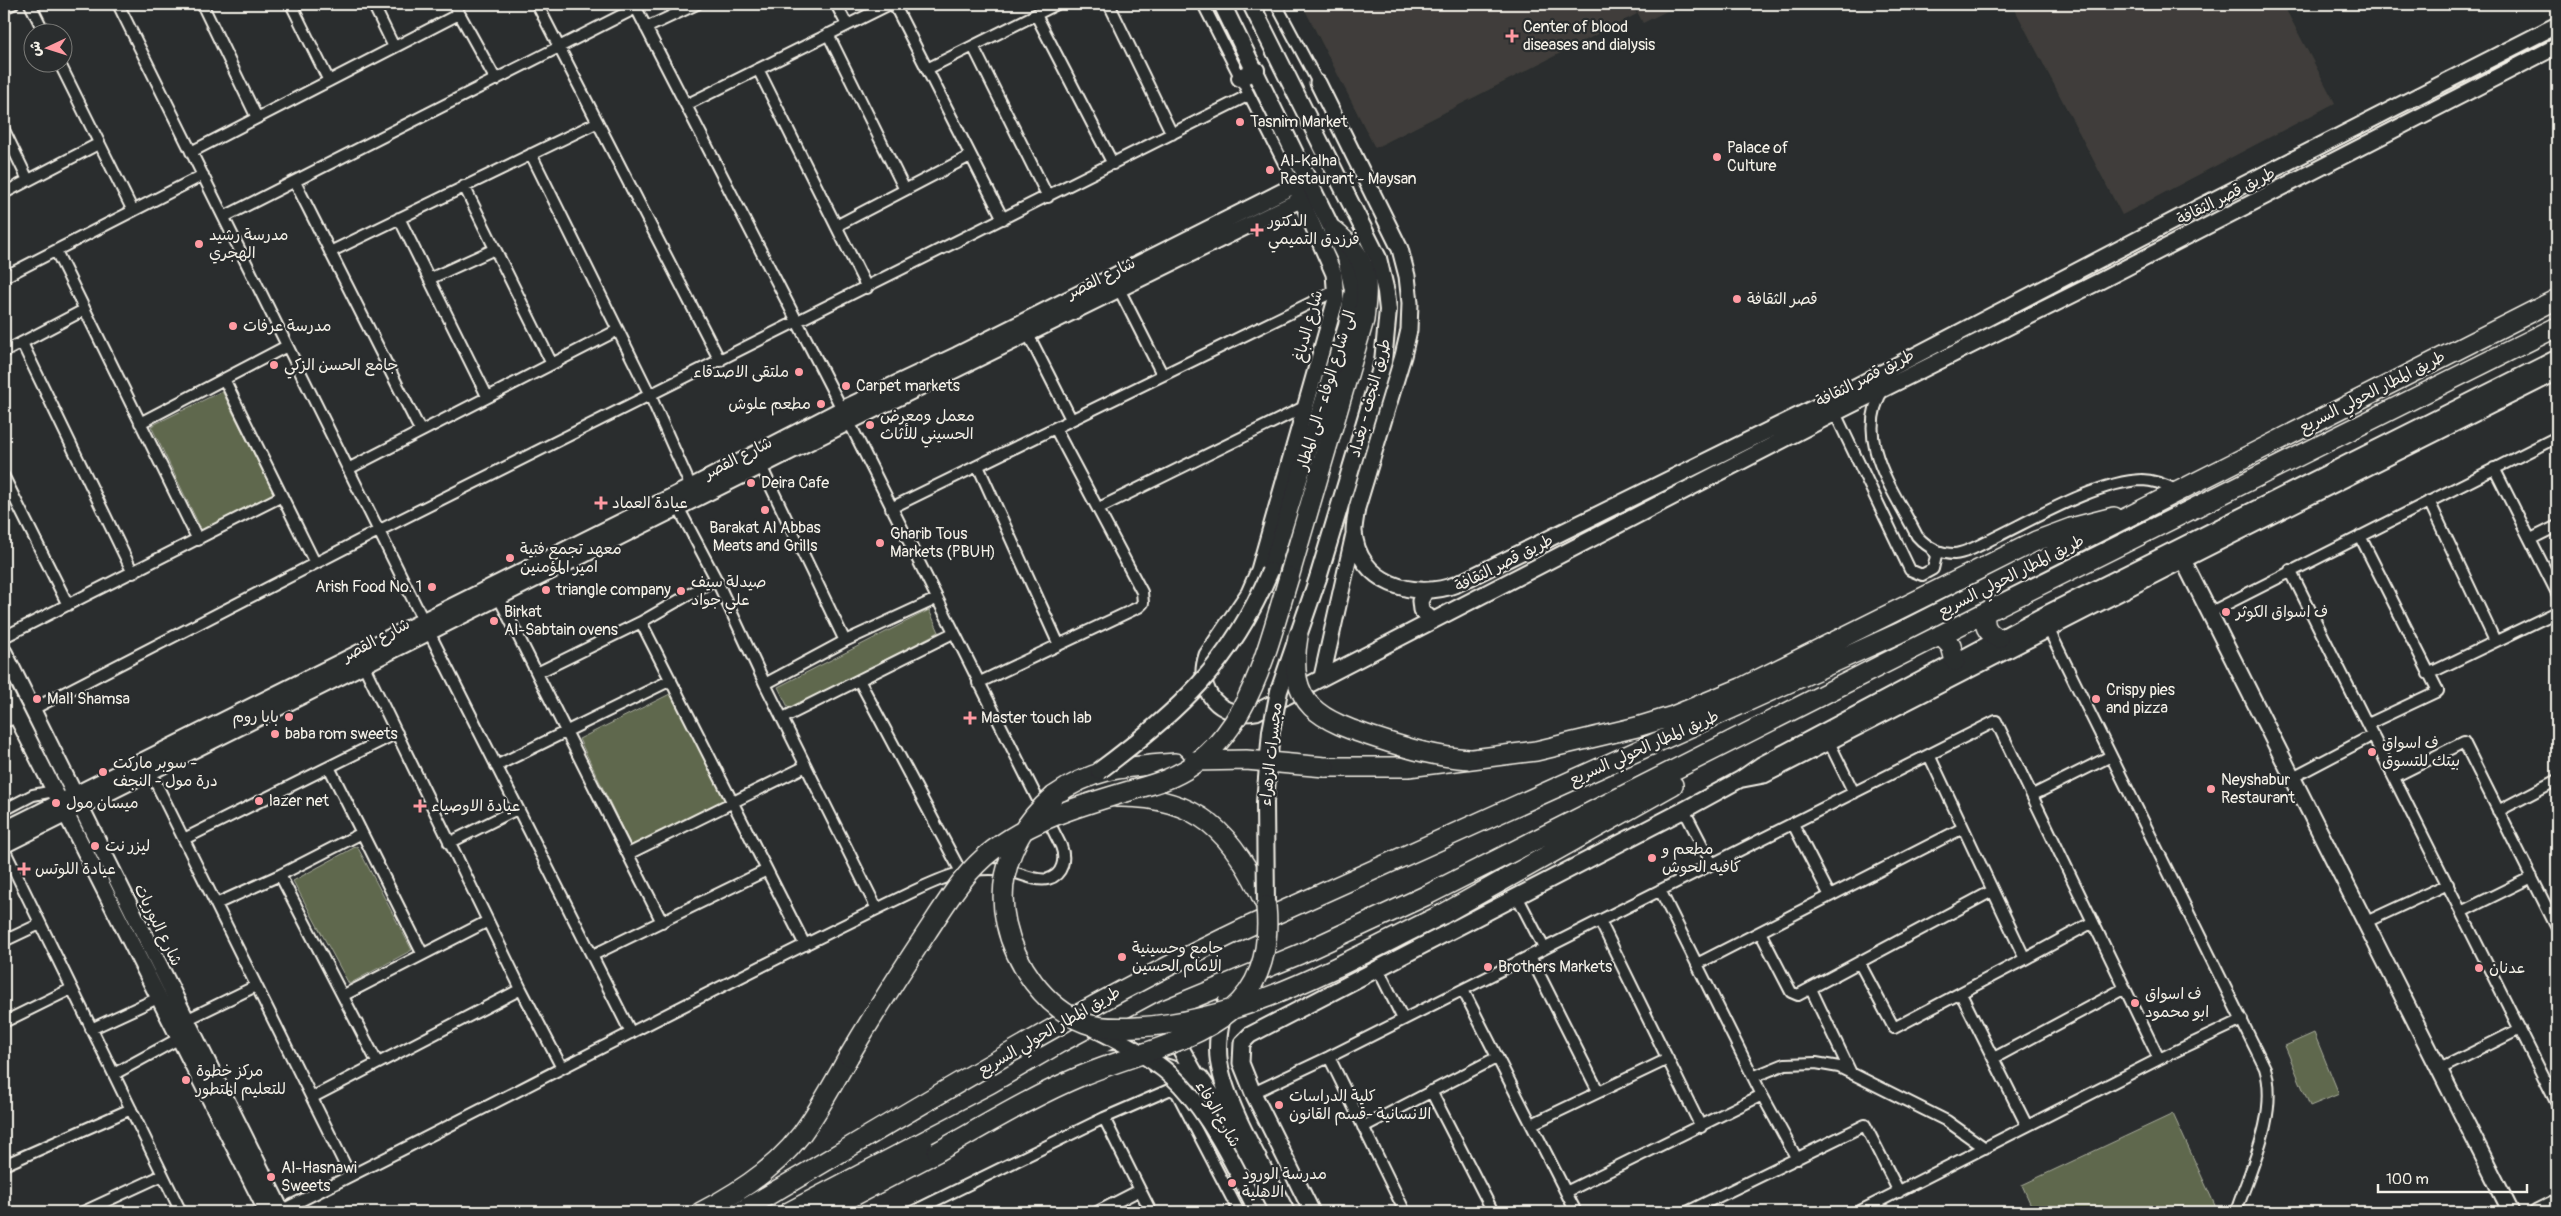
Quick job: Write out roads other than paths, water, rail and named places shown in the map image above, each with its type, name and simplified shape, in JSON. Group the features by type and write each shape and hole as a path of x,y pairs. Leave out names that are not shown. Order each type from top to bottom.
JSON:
{"highway":[{"path":"701,1212 735,1194 777,1161 812,1120 884,996 967,873 992,851 1029,826 1060,812 1159,782 1185,771 1223,736 1239,717 1251,695 1289,577 1364,320 1366,289 1361,259 1353,246 1333,230"},
{"name":"طريق المطار الحولي السريع","path":"740,1212 1029,1042 1157,971 1245,928 1899,633 2557,299"},
{"name":"طريق المطار الحولي السريع","path":"789,1212 999,1102 1071,1060 1164,1010 1300,954 1425,896 1940,635 2557,327"},
{"path":"2381,387 2380,400 2384,406 2394,409"},
{"path":"2341,408 2351,410 2355,415 2356,422 2351,431"},
{"path":"1816,698 1783,723 1444,914 1276,994 1217,1014 1176,1024 1144,1027 1123,1028 1086,1023 1052,1002 1035,984 1021,964 1014,949 1005,917 1004,884 1015,845 1031,817 1068,786 1099,771 1208,760 1246,760 1380,768 1435,765 1536,750 1637,727 1673,716 1750,684 2036,541 2088,522 2132,515"},
{"path":"1986,612 1984,621 1987,630 1998,638"},
{"path":"1940,635 1951,646 1956,661"},
{"path":"1298,636 1294,660 1296,673 1305,698 1320,715 1336,725 1408,749 1441,757 1469,759"},
{"path":"823,1212 1047,1092 1082,1076 1195,1035 1235,1009 1256,979 1268,939 1266,906 1240,857 1222,834 1200,815 1161,801 1137,797 1105,797"}],"main road":[{"name":"الى شارع الوفاء - الى المطار","path":"1099,771 1162,723 1200,686 1233,643 1251,612 1270,571 1352,308 1353,290 1350,269 1299,156 1222,4"},
{"name":"طريق النجف - بغداد","path":"1251,4 1371,242 1386,292 1388,328 1383,362 1318,578"},
{"path":"1240,78 1256,70"},
{"name":"مجسرات الزهراء","path":"1266,906 1265,802 1271,731 1279,691 1318,578"},
{"name":"شارع الوفاء","path":"1236,980 1225,1007 1219,1059 1233,1107 1286,1212"},
{"path":"1235,1009 1226,1042 1229,1071 1299,1212"},
{"path":"1195,1074 1178,1044 1178,1036 1186,1025 1200,1022 1212,1029 1216,1035 1219,1059"},
{"path":"1086,1023 1152,1060 1181,1085 1218,1138 1258,1212"},
{"name":"شارع الوفاء","path":"1071,1060 1124,1059 1147,1062 1195,1074 1213,1097 1270,1212"}],"street":[{"path":"4,8 13,4"},
{"path":"30,4 39,22"},
{"path":"118,4 378,531 631,1033"},
{"path":"202,4 258,118"},
{"path":"290,4 329,81"},
{"path":"373,4 394,47"},
{"path":"454,4 496,80"},
{"path":"537,4 720,361"},
{"path":"646,28 697,4"},
{"path":"836,4 847,25"},
{"path":"686,106 890,4"},
{"path":"894,4 1002,219"},
{"path":"927,70 1057,4"},
{"path":"1108,4 1172,134"},
{"path":"1203,4 1299,192"},
{"path":"1276,4 1318,83"},
{"path":"224,217 559,48 635,6 796,324 846,415 936,599 1061,846 1064,862 1056,875 1049,879 990,869 961,872 947,876 805,945 277,1212"},
{"path":"191,152 459,14"},
{"path":"1036,15 1113,164"},
{"name":"طريق قصر الثقافة","path":"1354,531 1363,557 1380,577 1404,590 1425,592 1444,589 1456,584 1810,410 2198,208 2557,25"},
{"path":"828,34 905,190"},
{"path":"973,46 1048,196"},
{"name":"طريق قصر الثقافة","path":"1322,677 1835,413 2557,46"},
{"path":"758,70 867,288"},
{"path":"64,72 133,211"},
{"name":"طريق قصر الثقافة","path":"1318,83 1400,249 1407,276 1410,302 1409,330 1403,356 1357,508 1354,531 1322,677"},
{"path":"33,709 378,531 796,324 1249,95"},
{"path":"330,252 596,122"},
{"path":"4,130 28,180"},
{"path":"4,193 98,144"},
{"path":"531,154 650,395 691,487"},
{"path":"836,226 970,156"},
{"path":"4,277 203,176"},
{"path":"295,182 420,430"},
{"path":"464,186 552,364"},
{"name":"شارع القصر","path":"979,351 1028,334 1119,289 1299,192"},
{"name":"شارع القصر","path":"77,800 568,556 691,487 979,351 1299,192"},
{"name":"شارع الدباغ","path":"1299,192 1334,274 1337,290 1259,570 1249,593 1207,655 1203,676 1210,696 1217,704 1235,713 1246,714 1256,712 1322,677"},
{"path":"2198,208 2208,225"},
{"path":"399,218 487,396"},
{"path":"429,280 495,248"},
{"path":"56,251 198,540"},
{"path":"1119,289 1162,374"},
{"path":"891,508 1337,290"},
{"path":"4,352 84,310"},
{"path":"348,469 420,430 618,330"},
{"path":"1028,334 1071,419"},
{"path":"22,343 134,573"},
{"path":"140,423 288,346"},
{"path":"1741,779 1764,776 2045,623 2557,358"},
{"path":"2180,554 2557,372"},
{"path":"224,379 315,563"},
{"path":"1835,413 1910,570 1922,575 1933,569 1936,556 1932,549 1917,536 1873,447 1871,430 1874,412 1885,388"},
{"path":"1099,508 1304,407"},
{"name":"شارع القصر","path":"603,538 678,507 761,466 846,415"},
{"path":"978,683 1139,607 1143,603 1142,592 1055,428"},
{"path":"2210,612 2557,437"},
{"path":"761,466 845,641"},
{"path":"978,466 1059,645"},
{"path":"2494,468 2557,593"},
{"path":"4,476 68,605"},
{"path":"1932,549 1947,553 1962,553 2065,504 2129,482 2150,481 2164,484 2178,492"},
{"path":"4,637 134,573 282,496"},
{"path":"2429,501 2496,641"},
{"path":"678,507 716,579 765,684 877,909"},
{"path":"2531,539 2557,526"},
{"path":"2360,536 2438,691 2368,724"},
{"path":"2180,554 2511,1212"},
{"path":"2290,570 2557,1104"},
{"path":"537,673 641,622 716,579"},
{"path":"496,592 662,922"},
{"path":"1425,592 1420,601 1421,610 1432,620"},
{"path":"765,684 845,641 936,599"},
{"path":"2428,674 2557,612"},
{"path":"641,622 805,945"},
{"path":"1312,1212 1253,1093 1241,1063 1240,1052 1242,1043 1250,1035 1377,967 1684,810 1741,779 1760,765 1998,638 2045,623"},
{"path":"2045,623 2265,1068 2270,1098 2267,1118 2236,1212"},
{"name":"شارع القصر","path":"4,830 60,802 77,800 151,773 364,666 426,626"},
{"path":"783,718 953,633"},
{"name":"شارع البوريات","path":"4,652 186,1020 277,1212"},
{"path":"364,666 521,989 562,1068"},
{"path":"496,766 671,680"},
{"path":"859,680 961,872"},
{"name":"شارع البوريات","path":"4,691 10,719 60,802 178,1039 277,1212"},
{"path":"1253,1093 1463,990 1996,721 2159,1059"},
{"path":"184,839 397,733"},
{"path":"2293,777 2373,735"},
{"path":"1828,740 1854,793"},
{"path":"2394,777 2464,742 2557,928"},
{"path":"1928,755 2025,959"},
{"path":"2033,795 2111,756"},
{"path":"628,854 733,804 806,766"},
{"path":"329,767 422,953"},
{"path":"151,773 350,1175"},
{"path":"2498,811 2557,780"},
{"path":"4,810 33,795 60,802"},
{"name":"شارع القصر","path":"4,845 60,802"},
{"path":"450,843 517,809"},
{"path":"1684,810 1712,864"},
{"path":"1792,824 1830,896"},
{"path":"1697,964 1963,828"},
{"path":"216,904 280,875 362,833"},
{"path":"4,849 181,1212"},
{"path":"593,955 767,870"},
{"path":"280,875 344,995 377,1062"},
{"path":"2461,912 2532,877"},
{"path":"2366,922 2448,884"},
{"path":"1660,890 1762,1095 1797,1158"},
{"path":"1760,932 1791,992 1798,995 1860,964 1992,890"},
{"path":"1517,896 1544,948"},
{"path":"344,995 422,953 488,921"},
{"path":"1600,921 1701,1126"},
{"path":"1860,964 1894,1028 2093,922"},
{"path":"4,941 40,924"},
{"path":"1530,956 1598,1091"},
{"path":"1377,967 1403,1019"},
{"path":"186,1020 256,986"},
{"path":"1994,1058 2125,988"},
{"path":"4,1022 71,989"},
{"path":"313,1097 377,1062 521,989"},
{"path":"1811,989 1851,1073"},
{"path":"1463,990 1576,1212"},
{"path":"1961,994 2027,1126"},
{"path":"91,1029 158,998"},
{"path":"1858,1212 2159,1059 2242,1020"},
{"path":"2440,1069 2520,1029"},
{"path":"114,1074 178,1039"},
{"path":"1329,1057 1405,1212"},
{"path":"1363,1127 1496,1058"},
{"path":"1532,1124 1668,1059"},
{"path":"1754,1077 1785,1064 1816,1063 1839,1067 1947,1121 1985,1148"},
{"path":"912,1212 1104,1118 1171,1089 1175,1090 1239,1212"},
{"path":"1431,1091 1493,1212"},
{"path":"1566,1192 1762,1095"},
{"path":"4,1165 131,1109"},
{"path":"1104,1118 1151,1212"},
{"path":"1687,1212 1865,1125 1899,1192"},
{"path":"83,1212 163,1175"},
{"path":"1097,1212 1140,1190"},
{"path":"2537,1212 2557,1202"}],"place":[{"name":"Center of blood diseases and dialysis","path":"1512,36"},
{"name":"Tasnim Market","path":"1240,122"},
{"name":"Palace of Culture","path":"1717,157"},
{"name":"Al-Kalha Restaurant - Maysan","path":"1270,170"},
{"name":"الدكتور فرزدق التميمي","path":"1257,230"},
{"name":"مدرسة رشيد الهجري","path":"199,244"},
{"name":"قصر الثقافة","path":"1737,299"},
{"name":"مدرسة عرفات","path":"233,326"},
{"name":"جامع الحسن الزكي","path":"274,365"},
{"name":"ملتقى الاصدقاء","path":"799,372"},
{"name":"Carpet markets","path":"846,386"},
{"name":"مطعم علوش","path":"821,404"},
{"name":"معمل ومعرض الحسيني للأثاث","path":"870,425"},
{"name":"Deira Cafe","path":"751,483"},
{"name":"عيادة العماد","path":"601,503"},
{"name":"Barakat Al Abbas Meats and Grills","path":"765,510"},
{"name":"Gharib Tous Markets (PBUH)","path":"880,543"},
{"name":"معهد تجمع فتية امير المؤمنين","path":"510,558"},
{"name":"Arish Food No. 1","path":"432,587"},
{"name":"triangle company","path":"546,590"},
{"name":"صيدلة سيف علي جواد","path":"681,591"},
{"name":"ف اسواق الكوثر","path":"2226,612"},
{"name":"Birkat Al-Sabtain ovens","path":"494,621"},
{"name":"Mall Shamsa","path":"37,699"},
{"name":"Crispy pies and pizza","path":"2096,699"},
{"name":"بابا روم","path":"289,717"},
{"name":"Master touch lab","path":"970,718"},
{"name":"baba rom sweets","path":"275,734"},
{"name":"ف اسواق بيتك للتسوق","path":"2372,752"},
{"name":"سوبر ماركت - درة مول - النجف","path":"103,772"},
{"name":"Neyshabur Restaurant","path":"2211,789"},
{"name":"lazer net","path":"259,801"},
{"name":"ميسان مول","path":"56,803"},
{"name":"عيادة الاوصياء","path":"420,806"},
{"name":"ليزر نت","path":"95,846"},
{"name":"مطعم و كافيه الحوش","path":"1652,858"},
{"name":"عيادة اللوتس","path":"24,869"},
{"name":"جامع وحسينية الامام الحسين","path":"1122,957"},
{"name":"Brothers Markets","path":"1488,967"},
{"name":"عدنان","path":"2479,968"},
{"name":"ف اسواق ابو محمود","path":"2135,1003"},
{"name":"مركز خطوة للتعليم المتطور","path":"186,1080"},
{"name":"كلية الدراسات الانسانية -قسم القانون","path":"1279,1105"},
{"name":"Al-Hasnawi Sweets","path":"271,1177"},
{"name":"مدرسة الورود الاهلية","path":"1232,1183"}]}
